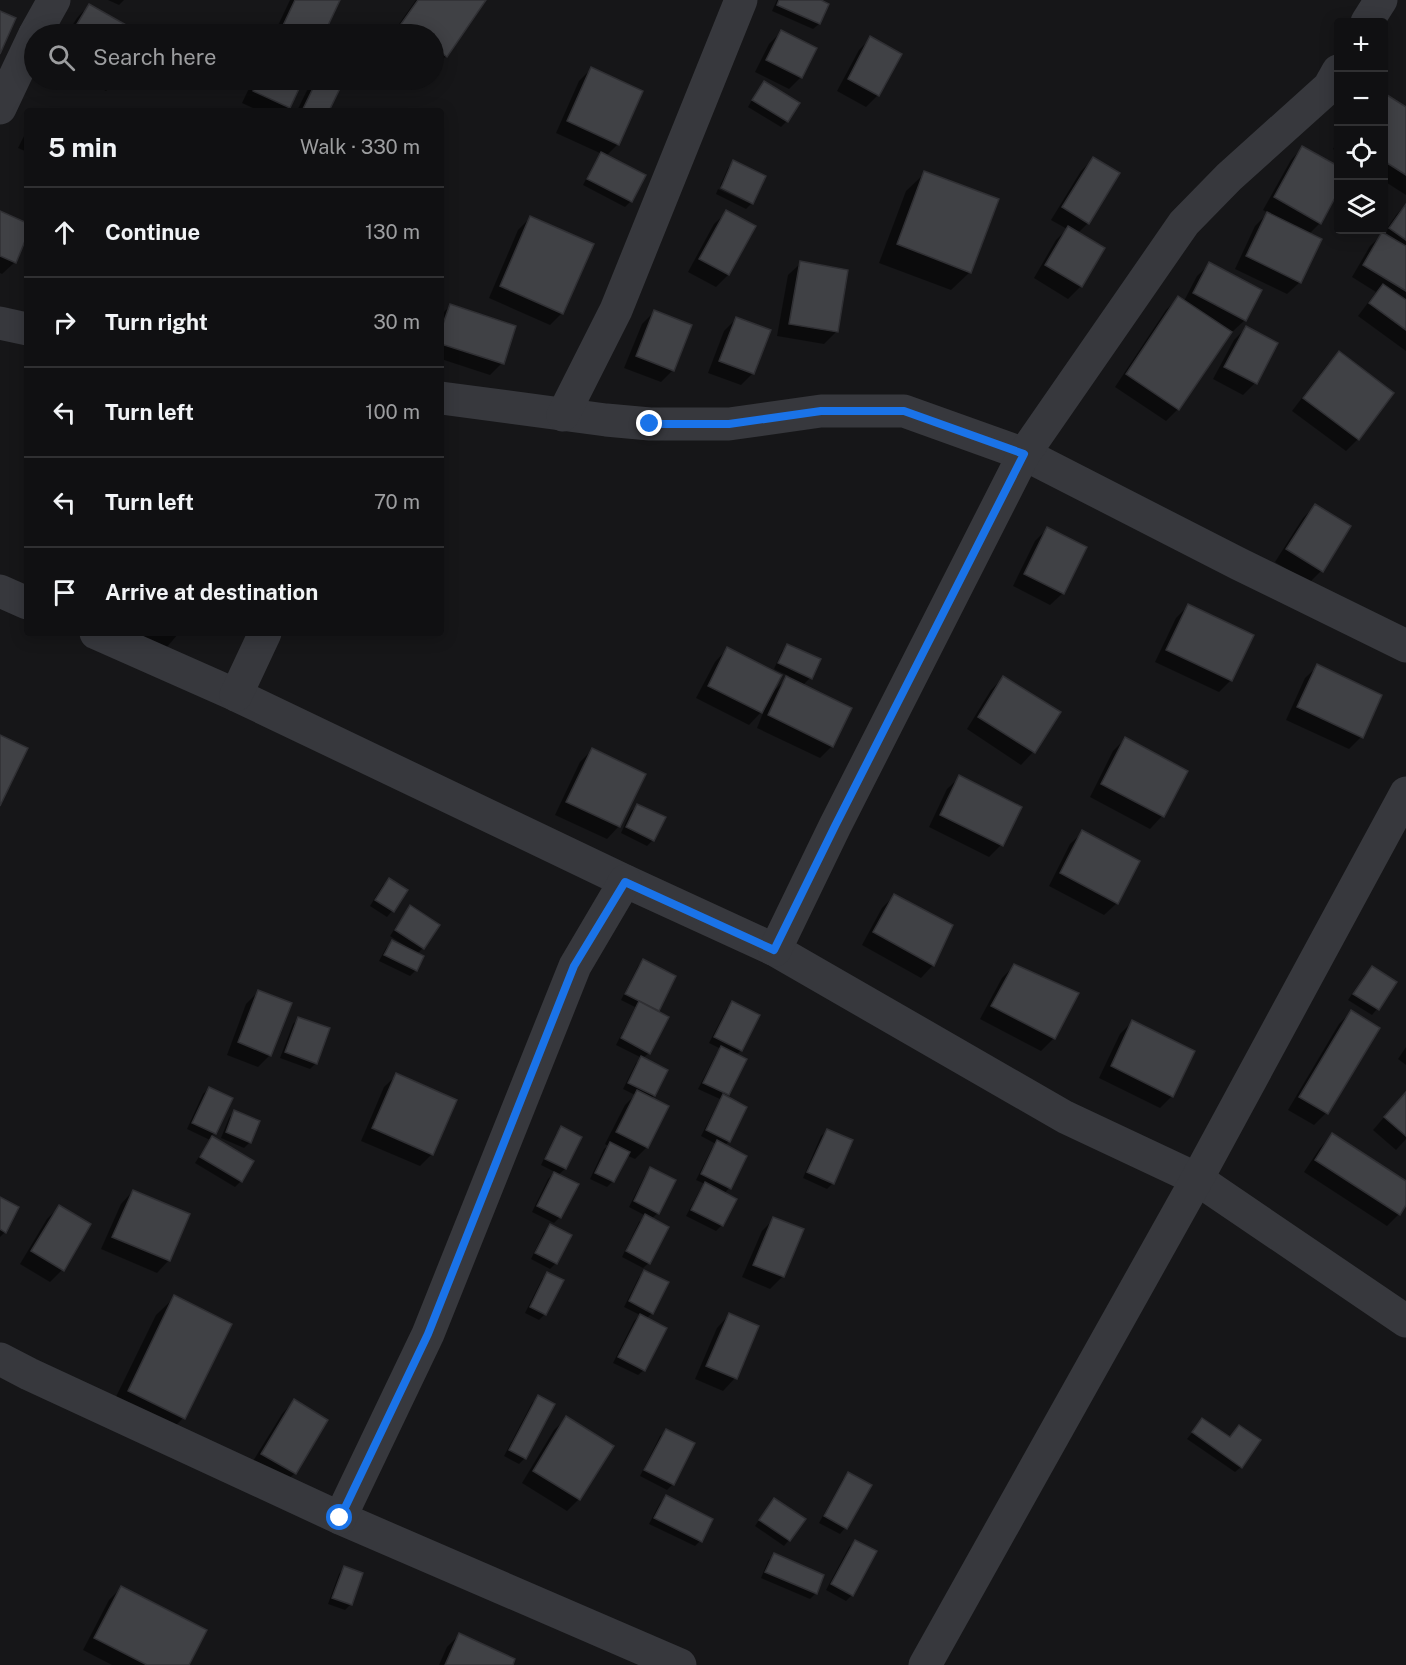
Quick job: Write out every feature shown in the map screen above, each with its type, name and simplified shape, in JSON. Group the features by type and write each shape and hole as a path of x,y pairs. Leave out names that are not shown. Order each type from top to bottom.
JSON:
{"street":[{"path":"41,24 54,0"},
{"path":"563,415 616,310 740,0"},
{"path":"1370,18 1381,0"},
{"path":"0,108 24,58"},
{"path":"774,950 1024,454 1184,223 1229,177 1329,87 1337,72"},
{"path":"0,323 24,328"},
{"path":"444,398 650,424 729,424 821,411 904,411 1024,454 1406,646"},
{"path":"0,591 24,602"},
{"path":"103,636 236,695 625,882 774,950 1065,1117 1197,1179 1406,1321"},
{"path":"236,695 264,636"},
{"path":"925,1665 1197,1179 1406,793"},
{"path":"340,1518 428,1334 574,966 625,882"},
{"path":"0,1359 340,1518 680,1665"}],"building":[{"path":"295,0 340,0 329,24 284,24"},
{"path":"418,0 486,0 447,57 444,55 444,24 401,24"},
{"path":"779,0 821,0 829,4 820,24 777,5"},
{"path":"89,4 124,24 77,24"},
{"path":"0,11 16,18 0,54"},
{"path":"781,30 817,48 802,78 766,60"},
{"path":"870,36 902,54 879,96 848,79"},
{"path":"591,67 643,91 619,145 567,121"},
{"path":"764,81 800,103 788,122 752,100"},
{"path":"253,90 298,90 290,108"},
{"path":"312,90 339,90 330,108 303,108"},
{"path":"1388,96 1406,107 1406,175 1388,164"},
{"path":"1302,146 1334,164 1334,200 1321,224 1274,197"},
{"path":"601,152 646,175 632,202 587,179"},
{"path":"1093,157 1120,173 1089,224 1062,207"},
{"path":"733,160 766,176 753,204 721,188"},
{"path":"924,171 999,199 971,273 897,244"},
{"path":"1406,204 1406,240 1389,228"},
{"path":"726,210 756,226 729,275 699,259"},
{"path":"0,211 24,222 24,243 16,263 0,256"},
{"path":"1267,212 1322,239 1301,283 1246,256"},
{"path":"530,216 594,244 563,314 500,286"},
{"path":"1068,226 1105,248 1082,287 1045,265"},
{"path":"1381,234 1385,234 1406,246 1406,291 1363,265"},
{"path":"800,261 848,270 838,332 789,324"},
{"path":"1209,262 1262,290 1246,321 1193,293"},
{"path":"1383,284 1406,300 1406,330 1369,303"},
{"path":"1178,296 1232,332 1179,410 1126,374"},
{"path":"450,304 516,326 504,364 444,345 444,321"},
{"path":"654,310 692,325 674,371 636,356"},
{"path":"736,317 771,330 754,374 719,361"},
{"path":"1246,326 1278,343 1257,384 1224,367"},
{"path":"1339,351 1394,393 1359,440 1303,398"},
{"path":"1315,504 1351,526 1323,572 1286,549"},
{"path":"1047,527 1087,547 1064,594 1024,574"},
{"path":"1188,604 1254,635 1232,681 1166,650"},
{"path":"787,644 821,659 812,679 778,663"},
{"path":"727,647 782,675 762,713 708,686"},
{"path":"1317,664 1382,695 1363,738 1297,707"},
{"path":"786,676 852,708 833,747 768,715"},
{"path":"1003,676 1061,712 1035,753 978,717"},
{"path":"0,735 28,748 0,806"},
{"path":"1125,737 1188,771 1164,817 1101,784"},
{"path":"592,748 646,774 620,827 566,802"},
{"path":"959,775 1022,807 1003,846 940,815"},
{"path":"637,804 666,817 654,841 626,827"},
{"path":"1082,830 1140,861 1118,904 1060,873"},
{"path":"389,878 408,890 394,912 375,900"},
{"path":"894,894 953,925 934,966 873,932"},
{"path":"410,905 440,925 424,949 395,930"},
{"path":"392,940 424,956 417,971 384,955"},
{"path":"643,959 676,976 659,1011 625,994"},
{"path":"1014,964 1079,993 1055,1039 991,1006"},
{"path":"1372,966 1397,982 1379,1010 1353,994"},
{"path":"258,990 292,1003 271,1056 238,1042"},
{"path":"639,1001 669,1017 650,1054 621,1038"},
{"path":"732,1001 760,1015 742,1051 714,1037"},
{"path":"1351,1010 1380,1028 1328,1114 1299,1097"},
{"path":"298,1017 330,1028 317,1064 285,1052"},
{"path":"1132,1020 1195,1051 1173,1097 1111,1066"},
{"path":"721,1046 747,1059 729,1095 703,1083"},
{"path":"641,1056 668,1070 655,1096 628,1083"},
{"path":"396,1073 457,1100 433,1155 372,1128"},
{"path":"209,1087 233,1098 216,1134 192,1123"},
{"path":"637,1090 669,1106 648,1148 616,1132"},
{"path":"1406,1092 1406,1136 1384,1117"},
{"path":"723,1094 747,1107 730,1142 706,1130"},
{"path":"234,1110 260,1121 251,1143 226,1132"},
{"path":"561,1126 582,1137 566,1169 545,1159"},
{"path":"827,1129 853,1140 834,1184 807,1172"},
{"path":"1332,1133 1406,1181 1406,1205 1400,1215 1315,1160"},
{"path":"212,1136 254,1161 242,1182 200,1157"},
{"path":"717,1140 747,1156 731,1189 701,1174"},
{"path":"610,1142 630,1152 614,1182 595,1173"},
{"path":"650,1167 676,1180 659,1214 634,1201"},
{"path":"554,1172 579,1184 561,1218 537,1206"},
{"path":"705,1182 737,1199 723,1226 691,1210"},
{"path":"133,1190 190,1214 170,1261 112,1237"},
{"path":"0,1197 19,1207 6,1233 0,1229"},
{"path":"59,1205 91,1224 64,1271 31,1251"},
{"path":"645,1214 669,1227 650,1264 626,1251"},
{"path":"773,1217 804,1229 784,1277 753,1265"},
{"path":"550,1224 572,1235 557,1264 535,1253"},
{"path":"644,1270 669,1282 653,1314 629,1301"},
{"path":"547,1272 564,1280 546,1315 530,1307"},
{"path":"174,1295 232,1324 185,1419 128,1391"},
{"path":"729,1313 759,1326 737,1379 706,1366"},
{"path":"640,1314 667,1328 645,1371 618,1357"},
{"path":"538,1395 555,1404 526,1459 509,1450"},
{"path":"294,1399 328,1420 296,1474 261,1454"},
{"path":"566,1416 614,1446 580,1500 533,1471"},
{"path":"1202,1418 1230,1437 1239,1425 1261,1440 1242,1468 1192,1432"},
{"path":"666,1429 695,1443 674,1485 644,1470"},
{"path":"848,1472 872,1485 847,1529 824,1516"},
{"path":"666,1495 713,1519 702,1542 654,1518"},
{"path":"774,1498 806,1519 790,1541 759,1520"},
{"path":"855,1540 877,1551 853,1596 831,1584"},
{"path":"774,1553 824,1575 817,1594 765,1572"},
{"path":"344,1566 363,1573 352,1605 332,1598"},
{"path":"121,1586 207,1630 189,1665 147,1665 94,1638"},
{"path":"459,1633 515,1659 513,1665 445,1665"}],"route":[{"path":"340,1518 428,1334 574,966 625,882 774,950 1024,454 904,411 821,411 729,424 650,424"}]}
